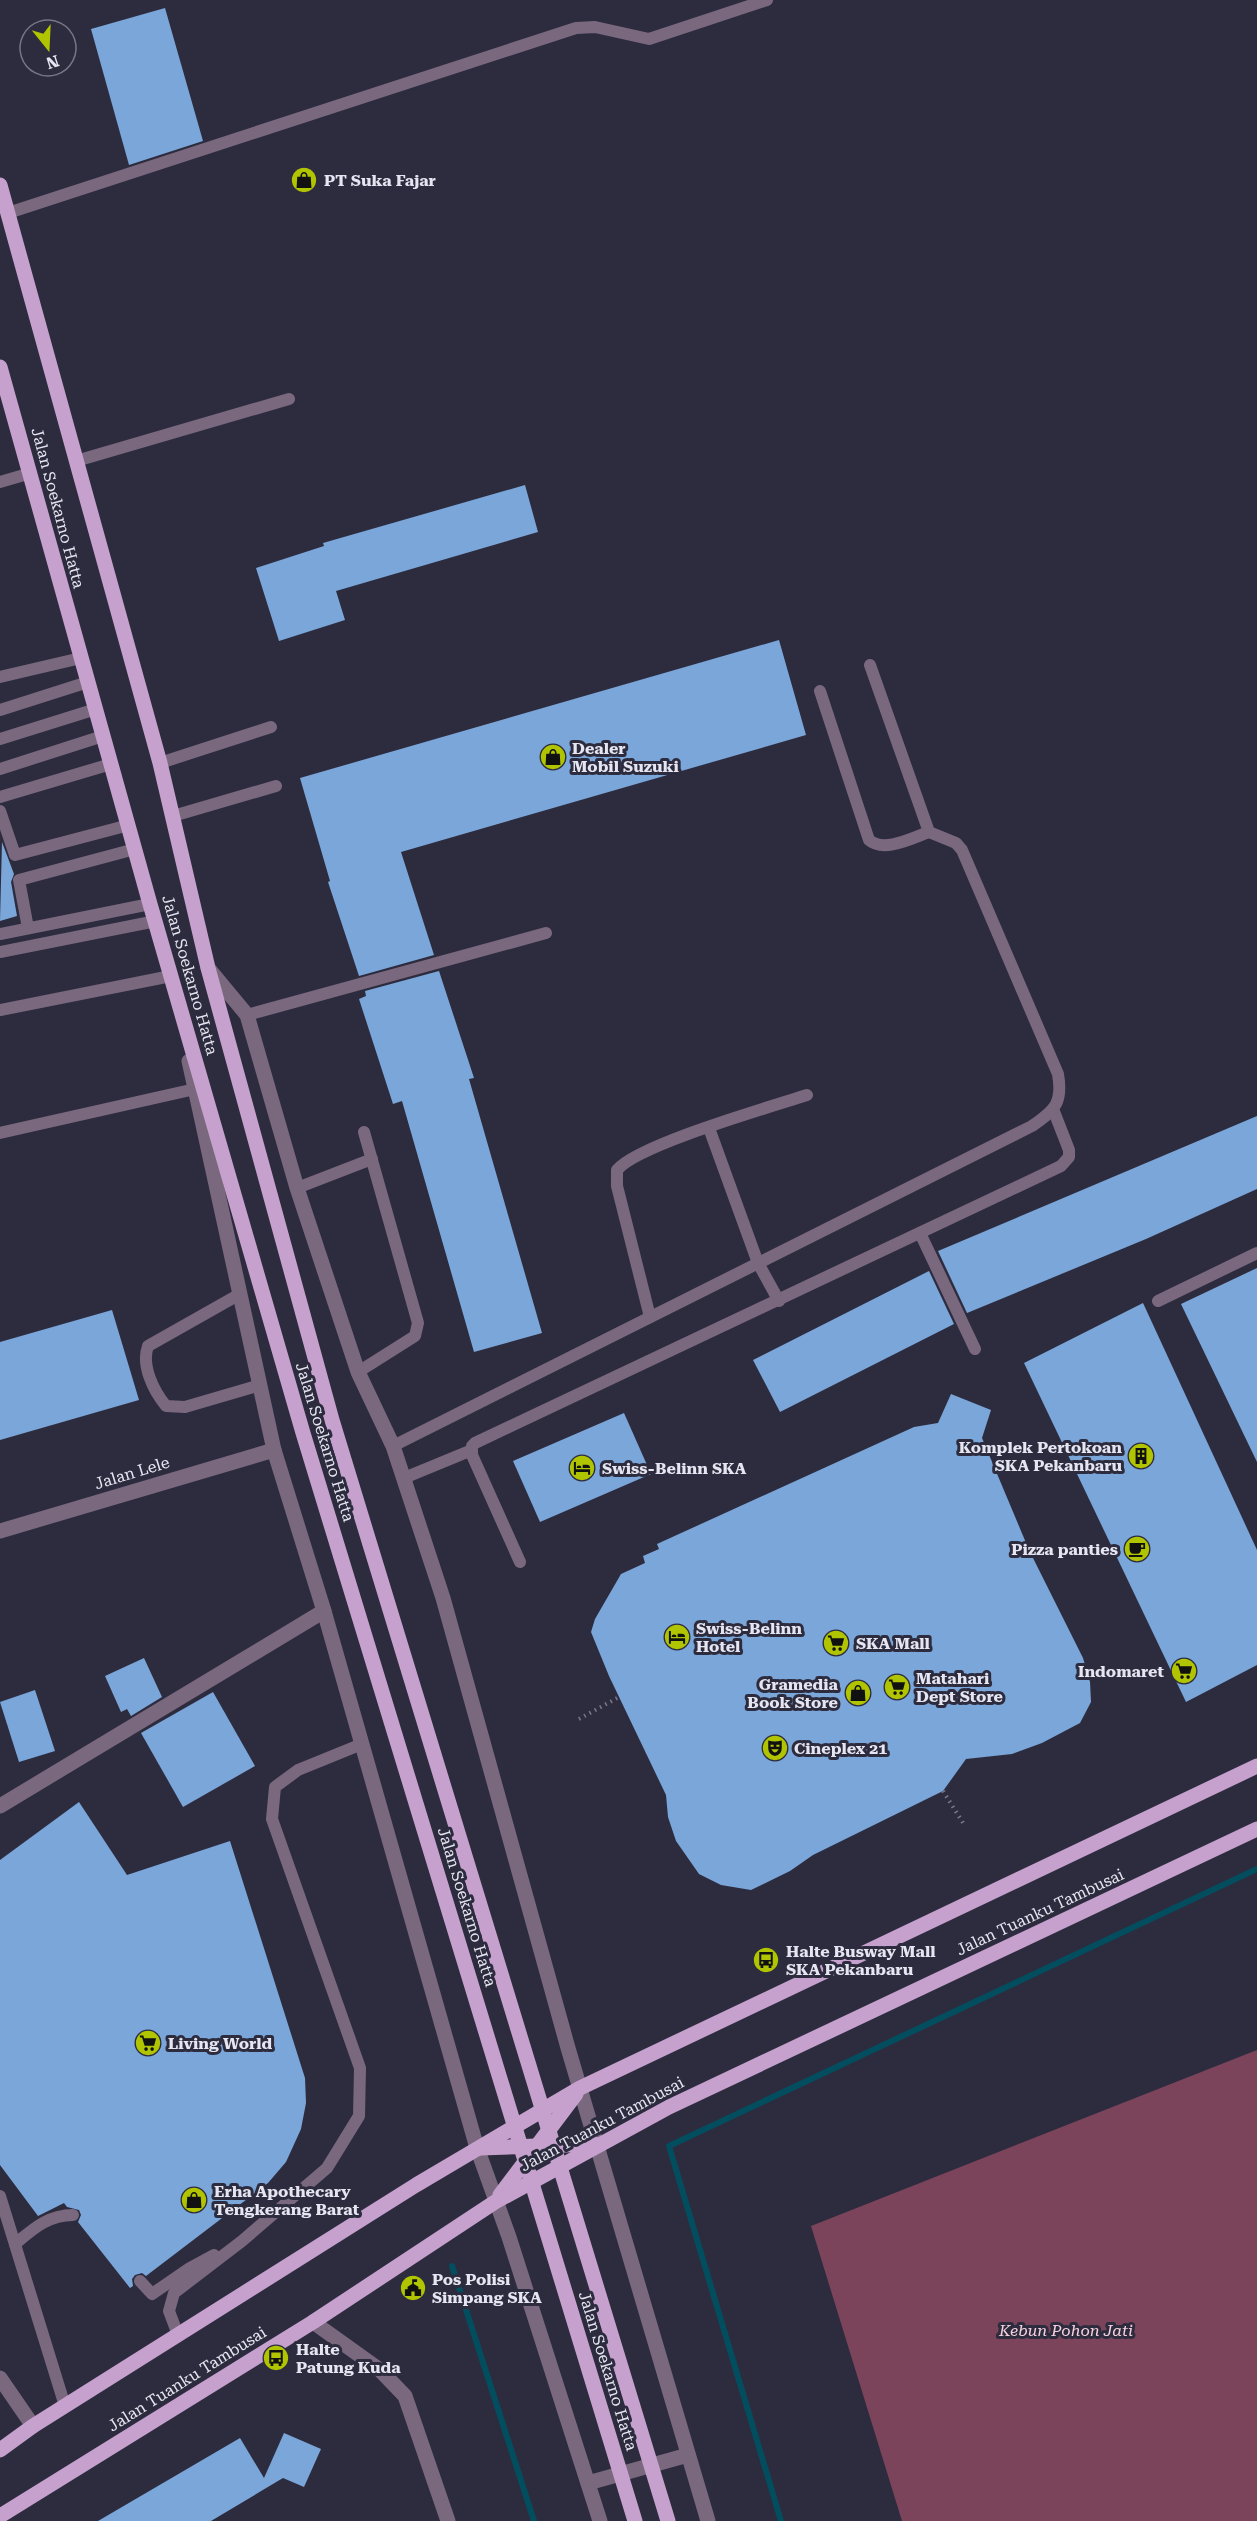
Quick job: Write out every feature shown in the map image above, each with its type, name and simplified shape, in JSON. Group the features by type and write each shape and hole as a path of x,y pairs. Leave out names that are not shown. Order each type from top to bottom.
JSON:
{"main road":[{"name":"Jalan Soekarno Hatta","path":"0,185 160,763 208,968 332,1420 668,2521"},
{"name":"Jalan Soekarno Hatta","path":"1,371 150,904 164,945 303,1433 635,2521"},
{"path":"0,2450 33,2426 477,2148 580,2088 1257,1766"},
{"name":"Jalan Tuanku Tambusai","path":"0,2516 313,2322 495,2202 597,2144 669,2107 1257,1829"},
{"path":"495,2202 580,2088"},
{"path":"477,2148 540,2144 597,2144"}],"street":[{"path":"164,945 274,1450 324,1611 477,2148 600,2521"},
{"name":"Jalan Soekarno Hatta","path":"208,968 247,1015 297,1188 358,1372 393,1446 444,1598 580,2088 708,2521"},
{"name":"Jalan Lele","path":"0,1531 274,1450"},
{"path":"0,1806 324,1611"},
{"path":"313,2322 380,2370 405,2396 448,2521"},
{"path":"0,2378 33,2426"},
{"path":"588,2482 688,2455"}],"lane":[{"path":"8,213 576,28 595,27 649,39 767,0"},
{"path":"76,461 289,399"},
{"path":"0,482 31,473"},
{"path":"0,677 81,658"},
{"path":"870,665 929,832"},
{"path":"0,710 88,682"},
{"path":"393,1446 1032,1126 1053,1109 1059,1099 1058,1074 962,850 956,843 929,832 884,846 875,846 869,840 820,691"},
{"path":"0,739 96,709"},
{"path":"160,763 271,727"},
{"path":"0,769 103,736"},
{"path":"0,797 111,764"},
{"path":"173,816 276,786"},
{"path":"0,811 15,855 129,825"},
{"path":"28,928 19,880 135,849"},
{"path":"0,934 150,904"},
{"path":"0,952 156,921"},
{"path":"247,1015 546,933"},
{"path":"0,1010 171,976"},
{"path":"0,1133 195,1089"},
{"path":"650,1317 617,1186 617,1170 631,1158 709,1128 807,1095"},
{"path":"404,1478 472,1450 475,1443 779,1301 1066,1162 1069,1150 1053,1109"},
{"path":"709,1128 758,1263 779,1301"},
{"path":"358,1372 411,1339 418,1331 418,1323 364,1132"},
{"path":"297,1188 372,1159"},
{"path":"920,1233 975,1349"},
{"path":"1158,1301 1257,1253"},
{"path":"240,1294 148,1346 144,1358 157,1395 166,1406 185,1407 260,1385"},
{"path":"472,1450 520,1562"},
{"path":"178,2335 170,2312 174,2293 242,2241 327,2168 359,2116 360,2068 272,1819 275,1787 298,1770 362,1744"},
{"path":"0,2196 65,2406"},
{"path":"15,2244 46,2220 60,2215 73,2215"},
{"path":"140,2281 152,2294 190,2268 242,2241"}],"path":[{"path":"579,1719 619,1697"},
{"path":"943,1791 965,1826"}],"green space":[{"name":"Kebun Pohon Jati","path":"1257,2050 1257,2521 902,2521 811,2226"}],"building":[{"path":"165,8 203,141 129,165 91,29"},
{"path":"525,485 538,532 336,591 345,620 279,641 256,568 324,546 323,543"},
{"name":"Dealer Mobil Suzuki","path":"779,640 806,735 401,852 434,955 359,976 328,882 330,881 300,778"},
{"path":"2,842 14,874 11,882 17,916 0,921"},
{"path":"439,971 474,1078 469,1079 542,1333 474,1352 402,1101 393,1104 359,999 366,996 365,991"},
{"path":"1257,1116 1257,1189 1146,1239 967,1313 938,1251"},
{"path":"1257,1268 1257,1462 1181,1304"},
{"path":"929,1271 954,1324 780,1412 753,1360"},
{"name":"Komplek Pertokoan SKA Pekanbaru","path":"1143,1303 1257,1550 1257,1665 1186,1702 1024,1363"},
{"path":"112,1310 139,1400 0,1440 0,1342"},
{"name":"SKA Mall","path":"951,1394 991,1410 982,1438 1029,1550 1083,1658 1090,1682 1091,1702 1080,1723 1042,1743 1012,1754 966,1759 943,1791 813,1855 790,1871 751,1890 721,1885 699,1874 676,1841 668,1817 666,1795 609,1676 591,1632 595,1619 621,1574 645,1563 643,1556 659,1549 657,1544 914,1427 938,1423"},
{"name":"Swiss-Belinn SKA","path":"624,1413 651,1474 540,1522 513,1461"},
{"path":"144,1658 162,1697 131,1716 127,1709 121,1712 105,1676"},
{"path":"35,1690 55,1751 19,1762 0,1702"},
{"path":"213,1692 255,1766 183,1807 141,1733"},
{"name":"Living World","path":"79,1802 127,1875 230,1841 305,2078 306,2103 301,2129 286,2162 268,2183 146,2276 142,2273 135,2275 132,2279 133,2286 130,2288 78,2222 81,2215 79,2210 67,2207 64,2203 38,2216 0,2165 0,1860"},
{"path":"284,2433 321,2449 304,2487 283,2478 211,2521 98,2521 240,2438 264,2478"}],"waterway":[{"path":"781,2521 669,2146 1257,1869"},
{"path":"452,2266 534,2521"}],"place":[{"name":"PT Suka Fajar","path":"304,180"},
{"name":"Dealer Mobil Suzuki","path":"553,757"},
{"name":"Komplek Pertokoan SKA Pekanbaru","path":"1141,1456"},
{"name":"Swiss-Belinn SKA","path":"582,1468"},
{"name":"Pizza panties","path":"1137,1549"},
{"name":"Swiss-Belinn Hotel","path":"677,1637"},
{"name":"SKA Mall","path":"836,1643"},
{"name":"Indomaret","path":"1184,1671"},
{"name":"Matahari Dept Store","path":"897,1687"},
{"name":"Gramedia Book Store","path":"858,1693"},
{"name":"Cineplex 21","path":"775,1748"},
{"name":"Halte Busway Mall SKA Pekanbaru","path":"766,1960"},
{"name":"Living World","path":"148,2043"},
{"name":"Erha Apothecary Tengkerang Barat","path":"194,2200"},
{"name":"Pos Polisi Simpang SKA","path":"413,2288"},
{"name":"Halte Patung Kuda","path":"276,2358"}]}
